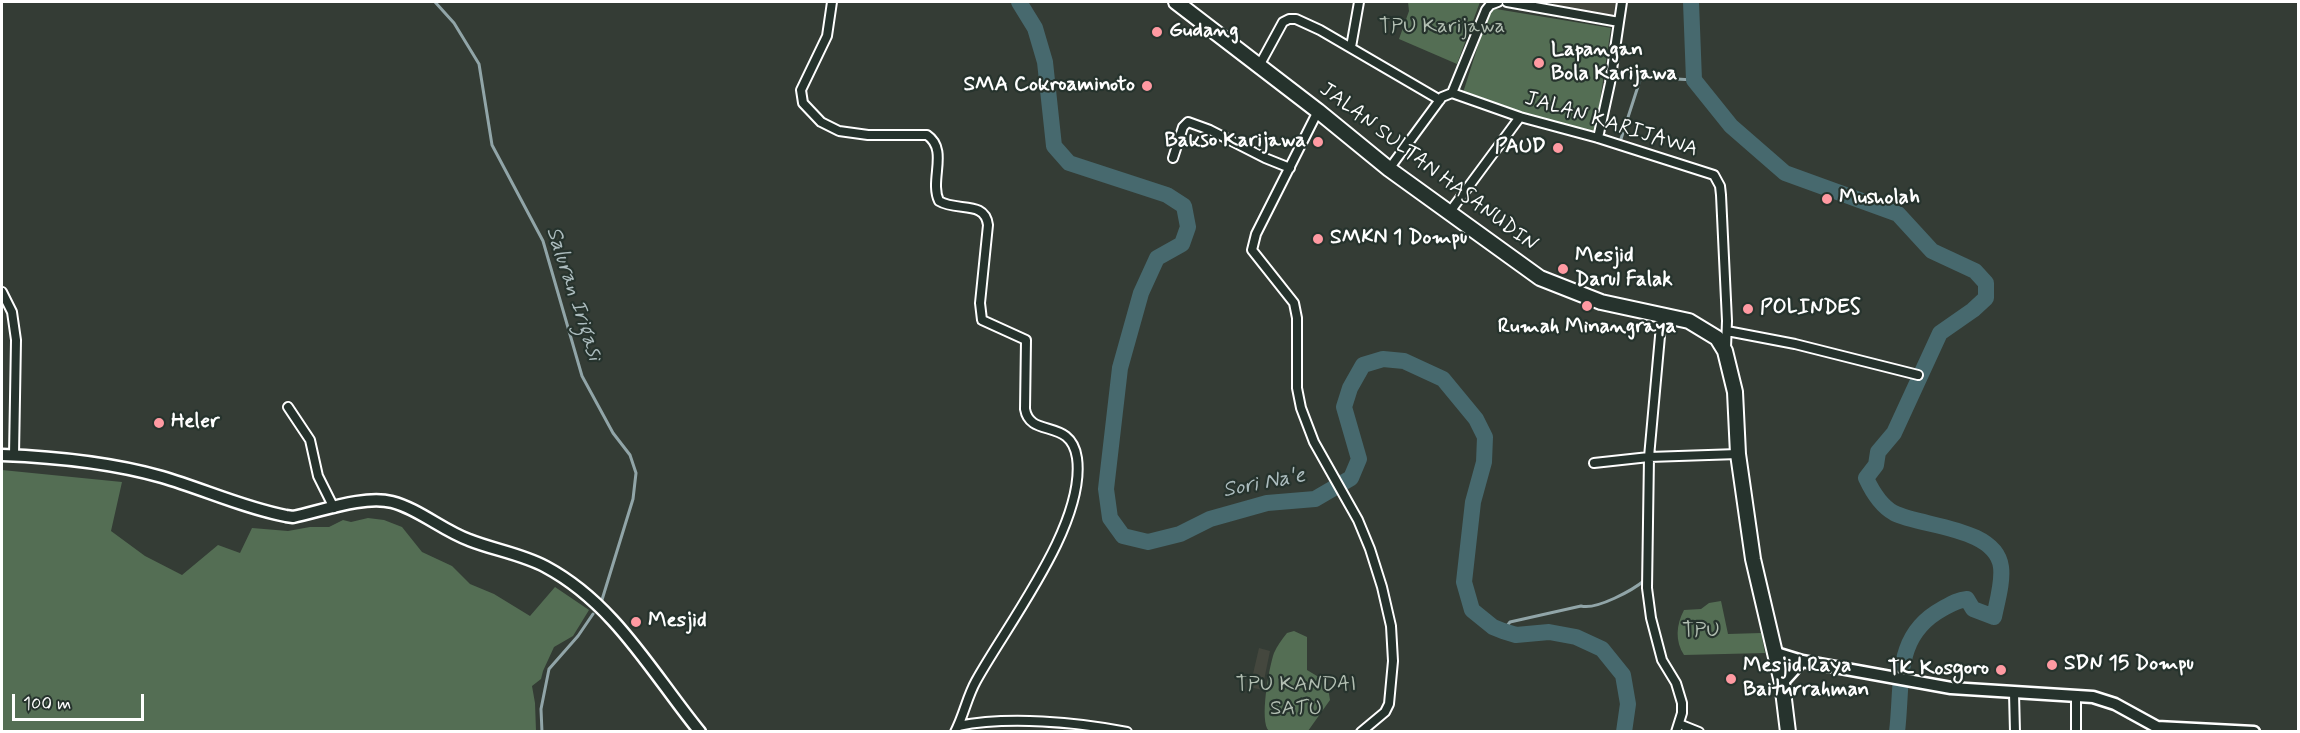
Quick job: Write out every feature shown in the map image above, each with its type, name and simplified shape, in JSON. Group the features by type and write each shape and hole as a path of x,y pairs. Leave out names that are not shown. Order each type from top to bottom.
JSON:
{"highway":[{"name":"JALAN SULTAN HASANUDIN","path":"1176,2 1318,111 1389,169 1540,278 1601,302 1689,321 1717,338 1725,351 1735,392 1738,454 1753,559 1776,653 1788,732"}],"street":[{"path":"832,2 827,36 801,90 803,103 821,122 839,131 868,135 927,135 935,143 938,157 936,190 939,201 949,206 982,211 986,215 988,225 980,303 982,320 1026,340 1025,409 1028,418 1033,423 1060,431 1073,444 1076,456 1078,476 1076,493 1068,518 1017,615 976,681 957,729"},
{"path":"1351,47 1359,2"},
{"path":"1389,169 1440,100 1452,93 1486,10 1490,5 1498,2"},
{"path":"1507,2 1619,22"},
{"path":"1598,138 1610,82 1622,2"},
{"path":"1259,66 1281,26 1289,19 1296,19 1351,47 1440,100"},
{"name":"JALAN KARIJAWA","path":"1452,93 1520,117 1598,138 1709,173 1717,178 1721,195 1727,321"},
{"path":"1318,111 1256,234 1252,247 1256,258 1288,293 1293,303 1297,318 1298,399 1314,442 1358,520 1382,587 1393,639 1389,704 1385,712 1361,732"},
{"path":"1449,213 1520,117"},
{"path":"1173,158 1182,127 1188,122 1290,168"},
{"path":"2,292 12,312 15,334 14,455"},
{"path":"1662,314 1649,457 1647,588 1651,618 1662,660 1676,683 1682,703 1678,728 1699,732"},
{"path":"1725,351 1727,321"},
{"path":"1709,332 1727,321"},
{"path":"1727,331 1795,344 1918,375"},
{"path":"288,407 310,440 318,476 334,508"},
{"path":"2,454 56,457 116,466 293,517 364,501 393,502 444,530 543,565 561,575 604,609 657,672 700,732"},
{"path":"1593,463 1649,457 1738,454"},
{"path":"1776,653 1802,661 1951,688 2076,695 2107,700 2158,729 2254,732"},
{"path":"1782,683 1802,661"},
{"path":"2014,693 2015,732"},
{"path":"2076,695 2076,732"},
{"path":"957,729 984,721 1071,724 1127,732"}],"shaded area":[{"path":"1553,2 1616,2 1612,21 1552,9"},
{"path":"1259,648 1270,651 1262,690 1250,687"}],"green space":[{"name":"TPU Karijawa","path":"1408,2 1480,2 1457,64 1399,39 1409,11"},
{"name":"Lapangan Bola Karijawa","path":"1490,8 1611,28 1595,134 1461,99"},
{"path":"2,470 122,482 111,531 145,556 182,575 218,545 240,553 252,528 288,531 310,527 329,527 343,520 351,522 368,518 384,520 402,527 422,552 452,566 470,584 494,594 530,616 555,587 589,610 573,636 554,647 541,679 532,686 536,731 2,731"},
{"name":"TPU","path":"1721,601 1728,634 1761,633 1765,653 1684,655 1679,644 1678,633 1679,621 1684,610 1701,609 1709,603"},
{"name":"TPU KANDAI SATU","path":"1294,631 1307,637 1307,670 1327,682 1330,700 1308,731 1269,731 1266,726 1265,706 1272,660 1283,638 1287,633"}],"waterway":[{"name":"Saluran Irigasi","path":"435,2 454,23 479,64 492,145 543,241 582,376 613,433 630,455 636,473 633,499 601,603"},
{"name":"Sori Na'e","path":"1019,2 1035,28 1045,62 1054,146 1069,163 1167,195 1184,206 1188,227 1182,244 1157,258 1141,293 1120,368 1106,489 1110,518 1123,536 1148,542 1180,534 1210,519 1267,503 1315,499 1351,478 1359,459 1344,407 1350,388 1363,365 1383,359 1404,361 1443,379 1476,419 1485,437 1484,462 1473,502 1464,582 1472,610 1493,627 1516,635 1549,632 1576,637 1602,649 1623,675 1628,704 1624,732"},
{"path":"1691,2 1694,80 1731,126 1785,173 1898,214 1932,251 1975,271 1986,283 1986,298 1940,333 1894,433 1878,452 1876,465 1866,478 1877,498 1889,510 1906,518 1972,536 1986,544 1996,554 2001,567 1994,617 1973,609 1967,599 1954,602 1942,609 1926,620 1915,633 1903,662 1897,732"},
{"path":"1620,142 1641,77 1694,80"},
{"path":"1503,631 1510,622 1605,602 1624,594 1645,580"},
{"name":"Saluran Irigasi","path":"542,732 541,709 549,669 578,636 593,614"}],"place":[{"name":"Gudang","path":"1157,32"},
{"name":"Lapangan Bola Karijawa","path":"1539,63"},
{"name":"SMA Cokroaminoto","path":"1147,86"},
{"name":"Bakso Karijawa","path":"1318,142"},
{"name":"PAUD","path":"1558,148"},
{"name":"Musholah","path":"1827,199"},
{"name":"SMKN 1 Dompu","path":"1318,239"},
{"name":"Mesjid Darul Falak","path":"1563,269"},
{"name":"Rumah Minangraya","path":"1587,306"},
{"name":"POLINDES","path":"1748,309"},
{"name":"Heler","path":"159,423"},
{"name":"Mesjid","path":"636,622"},
{"name":"SDN 15 Dompu","path":"2052,665"},
{"name":"TK Kosgoro","path":"2001,670"},
{"name":"Mesjid Raya Baiturrahman","path":"1731,679"}]}
